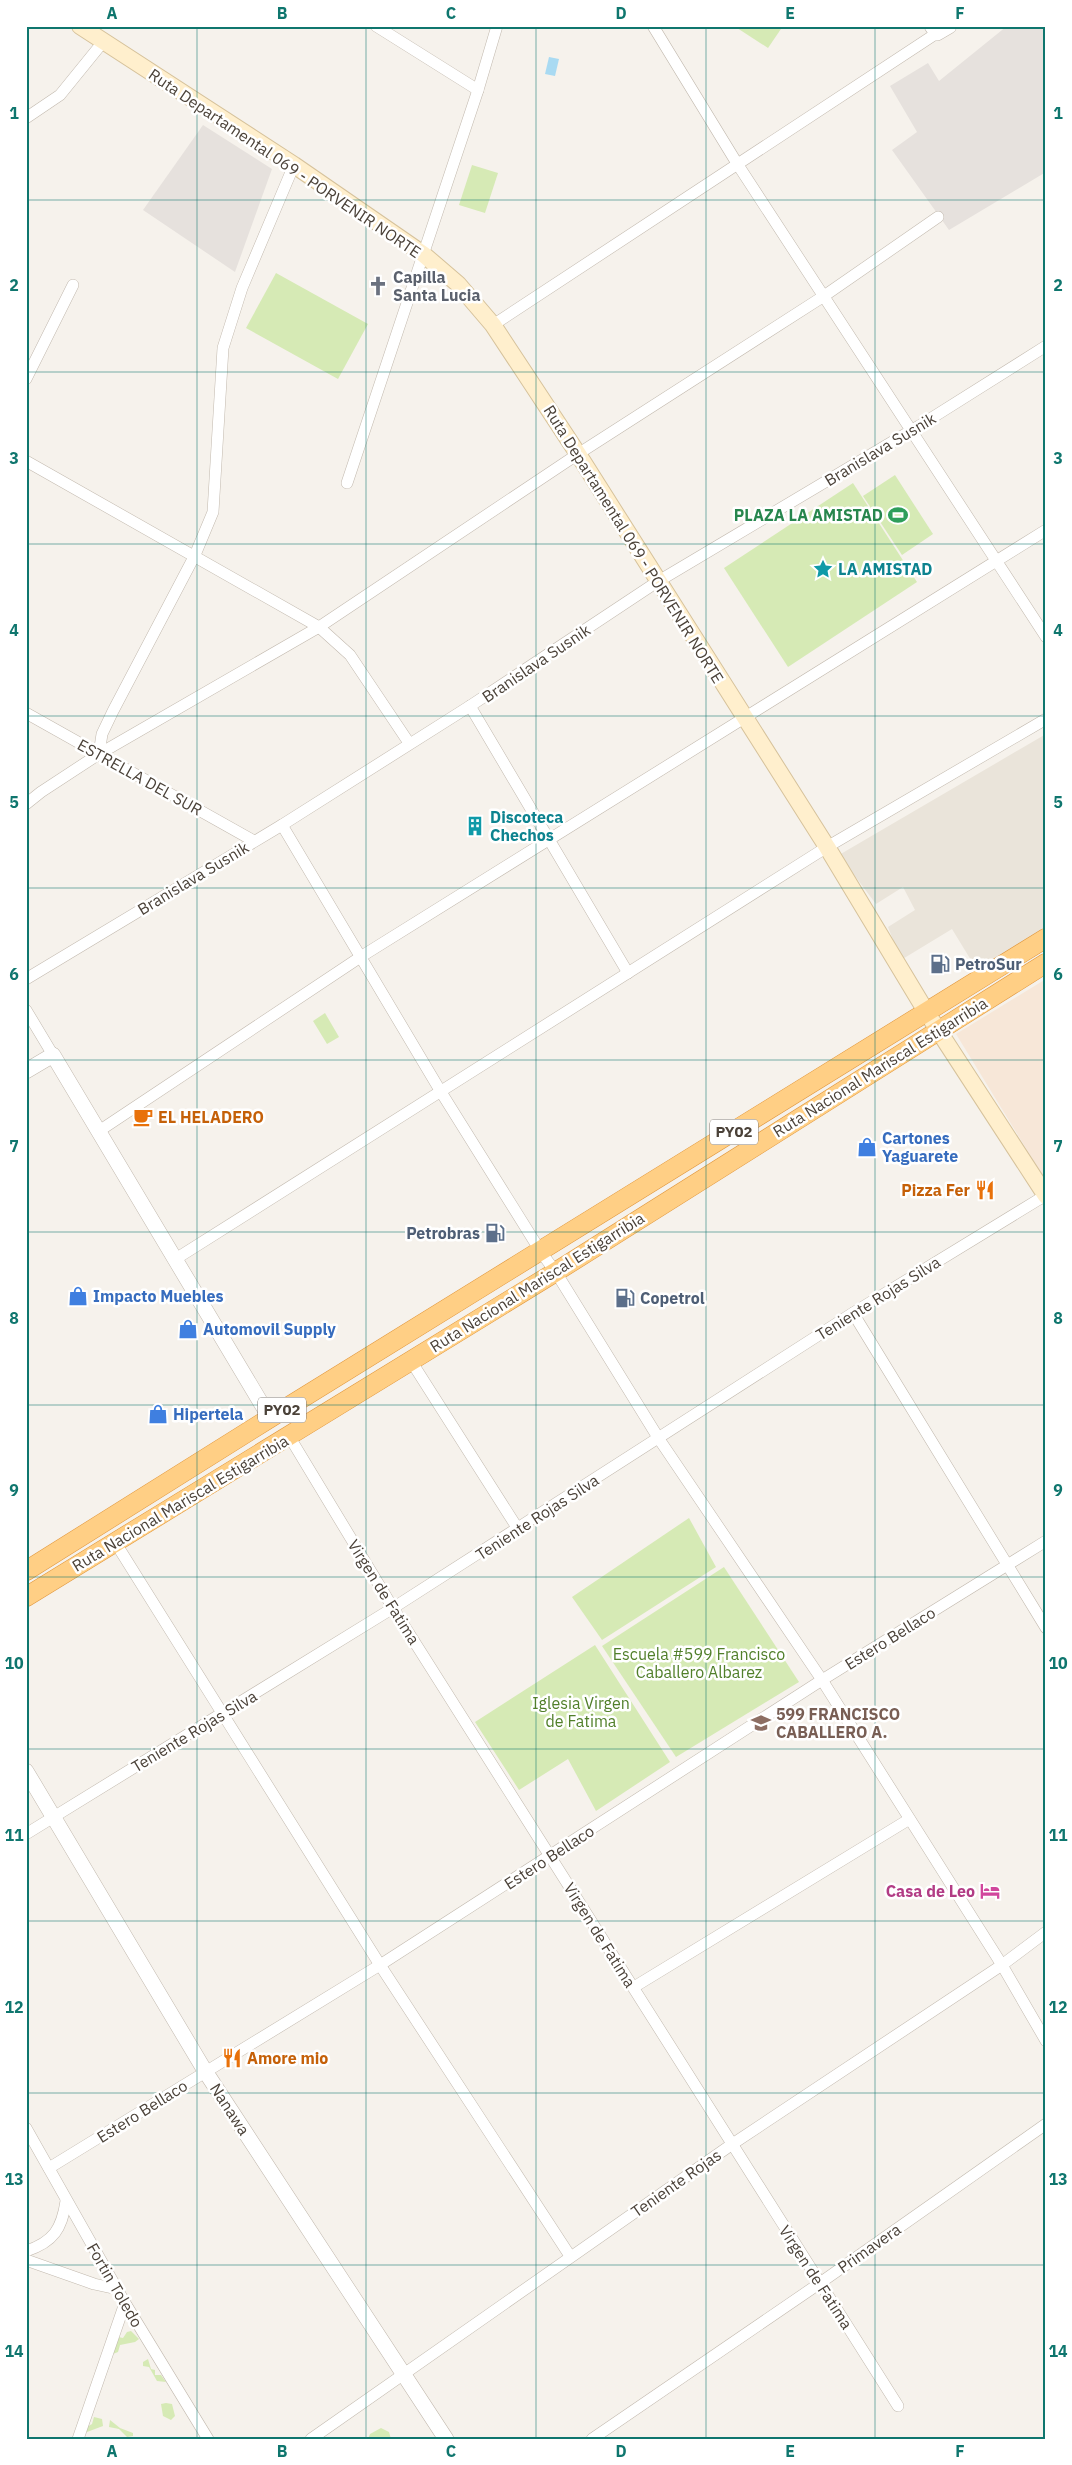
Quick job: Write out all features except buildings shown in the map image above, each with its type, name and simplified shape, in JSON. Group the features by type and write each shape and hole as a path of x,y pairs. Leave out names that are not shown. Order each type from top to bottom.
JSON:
{"highway":[{"name":"Ruta Nacional Mariscal Estigarribia","path":"26,1571 1046,938"},
{"name":"Ruta Nacional Mariscal Estigarribia","path":"26,1597 556,1272 1046,963"}],"main road":[{"name":"Ruta Departamental 069 - PORVENIR NORTE","path":"80,26 294,165 423,254 458,284 493,325 578,454 657,582 827,847 927,1013 1046,1195"}],"street":[{"path":"376,26 478,90"},
{"path":"347,484 478,90 497,26"},
{"path":"652,26 738,165 1046,637"},
{"path":"493,325 738,165 939,29"},
{"path":"26,118 60,95 103,42"},
{"path":"99,754 102,734 195,555 213,512 223,348 242,288 294,165"},
{"path":"26,804 99,754 319,627 578,454 824,296 938,217"},
{"path":"26,379 73,285"},
{"name":"Branislava Susnik","path":"26,979 254,840 282,825 470,706 657,582 910,431 1046,346"},
{"path":"26,461 195,555 319,627 350,655 409,743"},
{"path":"99,1132 362,956 1046,530"},
{"path":"470,706 628,973"},
{"name":"ESTRELLA DEL SUR","path":"26,713 254,840"},
{"path":"174,1260 827,847 1046,719"},
{"path":"282,825 362,956 441,1092 541,1252 556,1272 659,1439 822,1680 908,1820 1002,1965 1046,2041"},
{"path":"26,1010 270,1418"},
{"path":"26,1071 53,1055"},
{"name":"Teniente Rojas Silva","path":"26,1834 393,1608 659,1439 853,1312 1046,1195"},
{"path":"853,1312 1006,1566 1046,1628"},
{"path":"412,1361 518,1529"},
{"name":"Virgen de Fatima","path":"289,1436 393,1608 634,1987 731,2145 898,2406"},
{"name":"Estero Bellaco","path":"49,2168 380,1965 551,1857 822,1680 1046,1541"},
{"path":"115,1542 221,1715 380,1965 570,2256"},
{"name":"Nanawa","path":"26,1771 206,2071 446,2439"},
{"path":"634,1987 908,1820"},
{"name":"Teniente Rojas","path":"311,2439 570,2256 731,2145 1002,1965 1046,1932"},
{"name":"Primavera","path":"592,2439 820,2283 1046,2124"},
{"name":"Fortin Toledo","path":"26,2128 125,2303 208,2439"},
{"path":"26,2251 36,2247 57,2232 62,2223 66,2201"},
{"path":"26,2260 94,2284 117,2289"},
{"path":"78,2439 125,2303"}],"shaded area":[{"path":"1007,26 1046,26 1046,172 949,230 892,150 917,132 890,86 928,63 939,81"},
{"path":"203,125 272,169 235,272 143,210"},
{"path":"1046,734 1046,927 977,970 952,929 901,960 888,927 915,910 903,887 876,904 839,855"},
{"path":"1046,979 1046,1175 1043,1176 956,1034"}],"green space":[{"path":"734,26 783,26 768,48"},
{"path":"472,165 498,173 485,213 459,205"},
{"path":"276,273 368,324 338,379 246,328"},
{"name":"PLAZA LA AMISTAD","path":"895,475 933,534 902,555 863,496"},
{"path":"853,483 917,582 788,667 724,568"},
{"path":"325,1013 339,1037 327,1044 313,1021"},
{"path":"689,1518 716,1567 602,1640 572,1597"},
{"name":"Escuela #599 Francisco Caballero Albarez","path":"724,1567 799,1682 676,1757 602,1646"},
{"name":"Iglesia Virgen de Fatima","path":"595,1645 670,1762 596,1811 568,1759 519,1790 475,1722"},
{"path":"131,2331 139,2339 135,2342 120,2345 118,2352 108,2356 118,2337 123,2338 127,2332"},
{"path":"148,2359 151,2369 155,2370 155,2375 161,2375 166,2382 157,2381 149,2367 143,2366 143,2362"},
{"path":"161,2404 172,2404 175,2416 171,2420 163,2416"},
{"path":"94,2417 102,2419 103,2426 87,2432 85,2428 92,2424"},
{"path":"110,2420 120,2428 133,2433 133,2436 127,2437 119,2429 109,2427"},
{"path":"381,2428 389,2432 391,2439 368,2439 370,2434"}],"water":[{"path":"549,57 559,59 555,76 545,74"}],"place":[{"name":"Capilla Santa Lucia","path":"378,286"},
{"name":"PLAZA LA AMISTAD","path":"898,515"},
{"name":"LA AMISTAD","path":"823,569"},
{"name":"Discoteca Chechos","path":"475,826"},
{"name":"PetroSur","path":"940,964"},
{"name":"EL HELADERO","path":"143,1117"},
{"name":"Cartones Yaguarete","path":"867,1147"},
{"name":"Pizza Fer","path":"985,1190"},
{"name":"Petrobras","path":"495,1233"},
{"name":"Impacto Muebles","path":"78,1296"},
{"name":"Copetrol","path":"625,1298"},
{"name":"Automovil Supply","path":"188,1329"},
{"name":"Hipertela","path":"158,1414"},
{"name":"599 FRANCISCO CABALLERO A.","path":"761,1723"},
{"name":"Casa de Leo","path":"990,1891"},
{"name":"Amore mio","path":"232,2058"}]}
